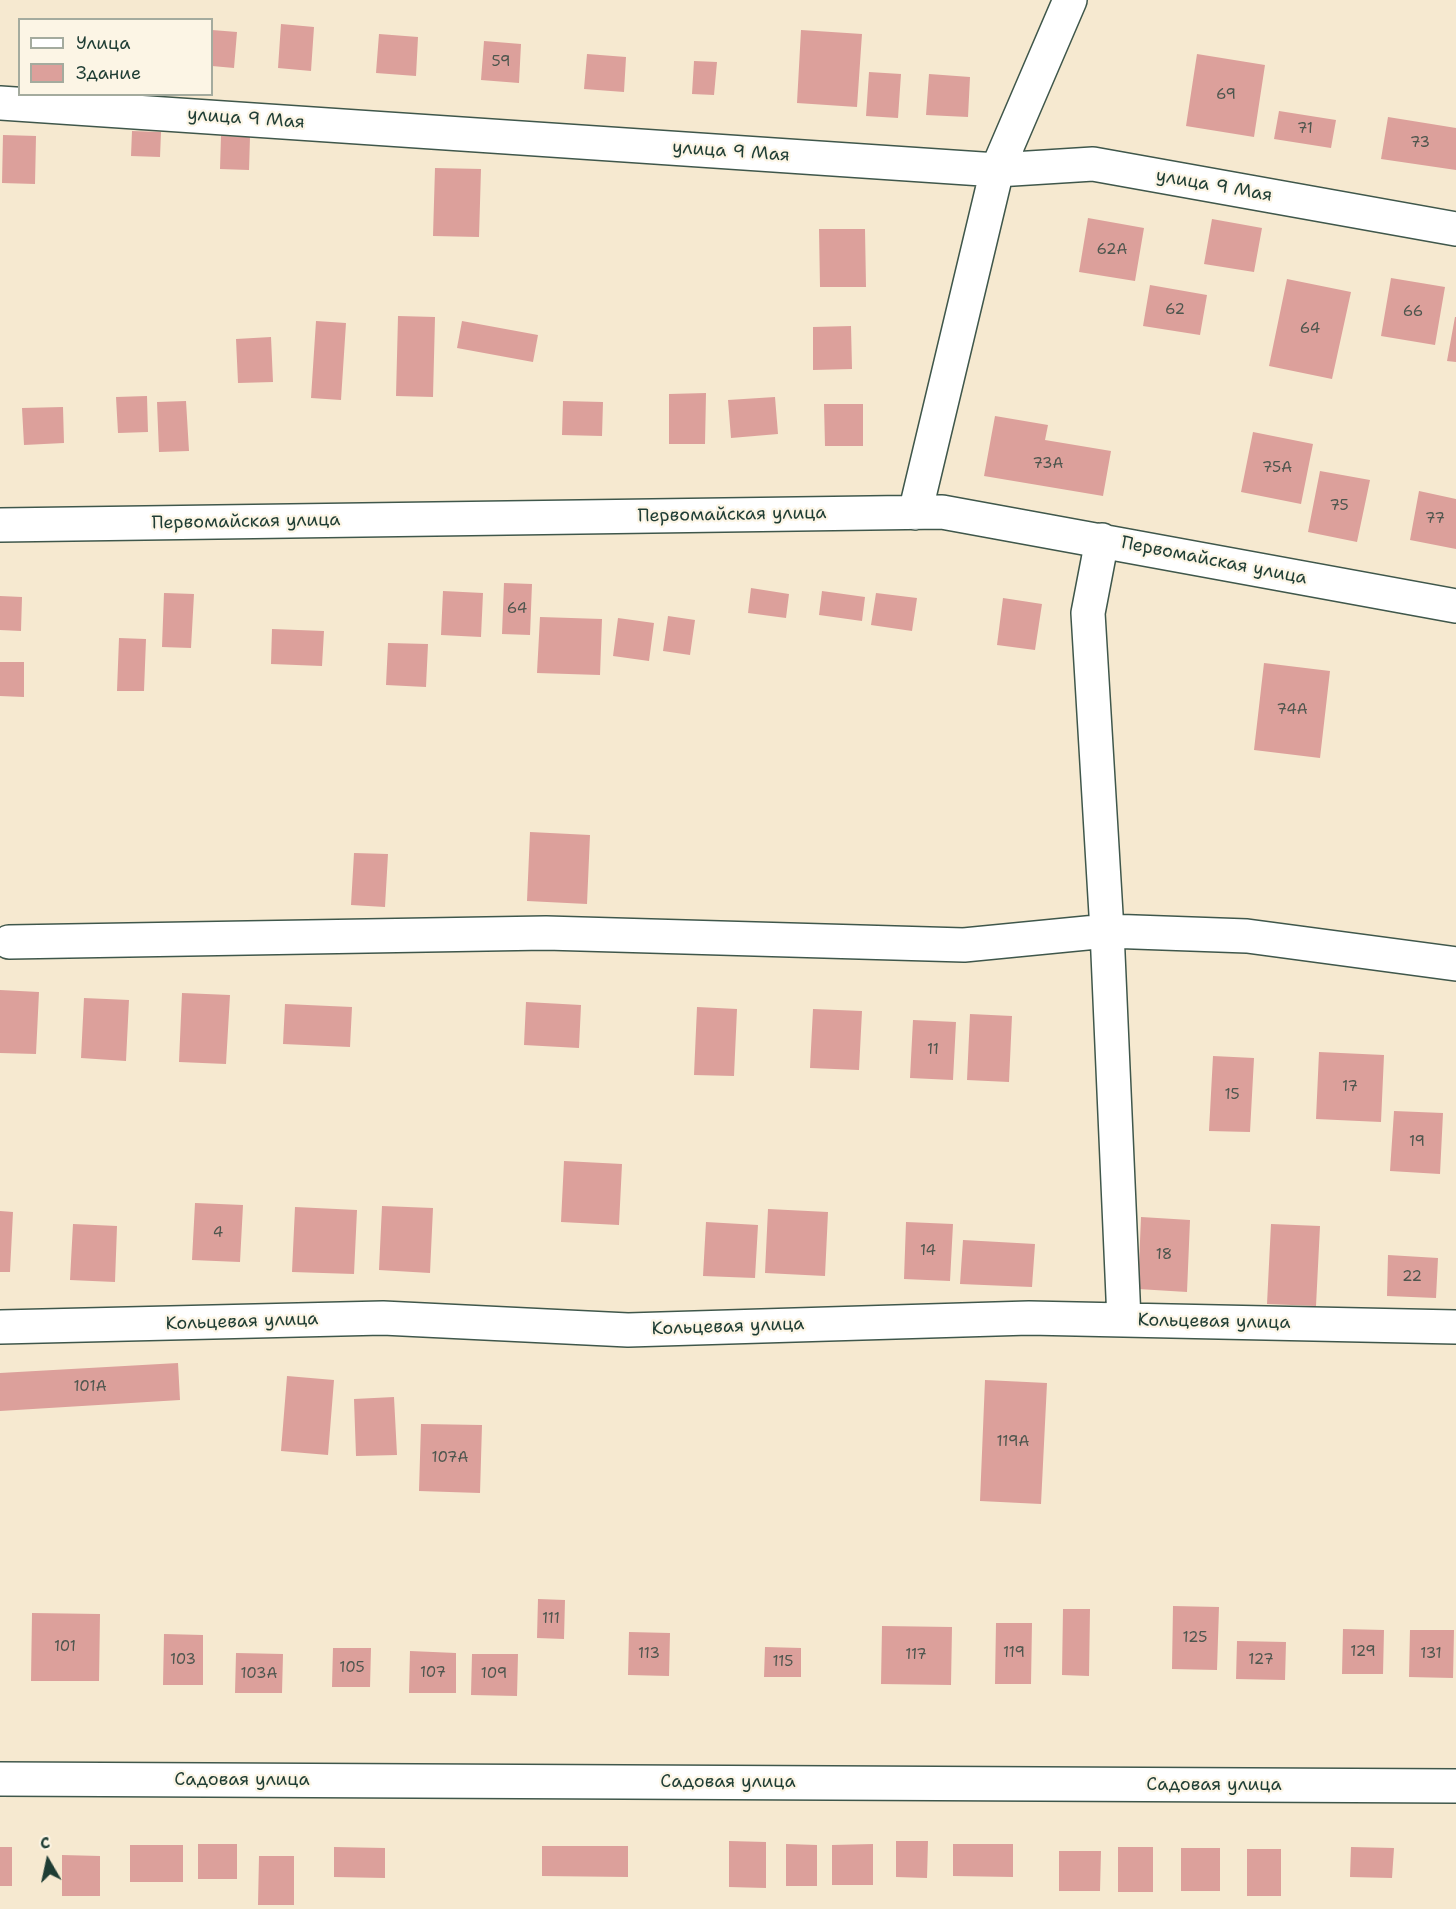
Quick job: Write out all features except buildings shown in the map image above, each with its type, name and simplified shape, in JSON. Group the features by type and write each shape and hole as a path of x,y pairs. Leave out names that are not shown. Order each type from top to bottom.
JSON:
{"street":[{"path":"915,513 997,170 1070,0"},
{"name":"улица 9 Мая","path":"0,103 997,170 1093,164 1456,230"},
{"name":"Первомайская улица","path":"0,525 942,512 1456,606"},
{"path":"1102,540 1088,614 1107,931 1124,1320"},
{"path":"9,942 546,933 964,945 1107,931 1247,936 1456,964"},
{"name":"Кольцевая улица","path":"0,1327 383,1318 628,1330 1029,1318 1456,1327"},
{"name":"Садовая улица","path":"0,1779 1456,1786"}]}
